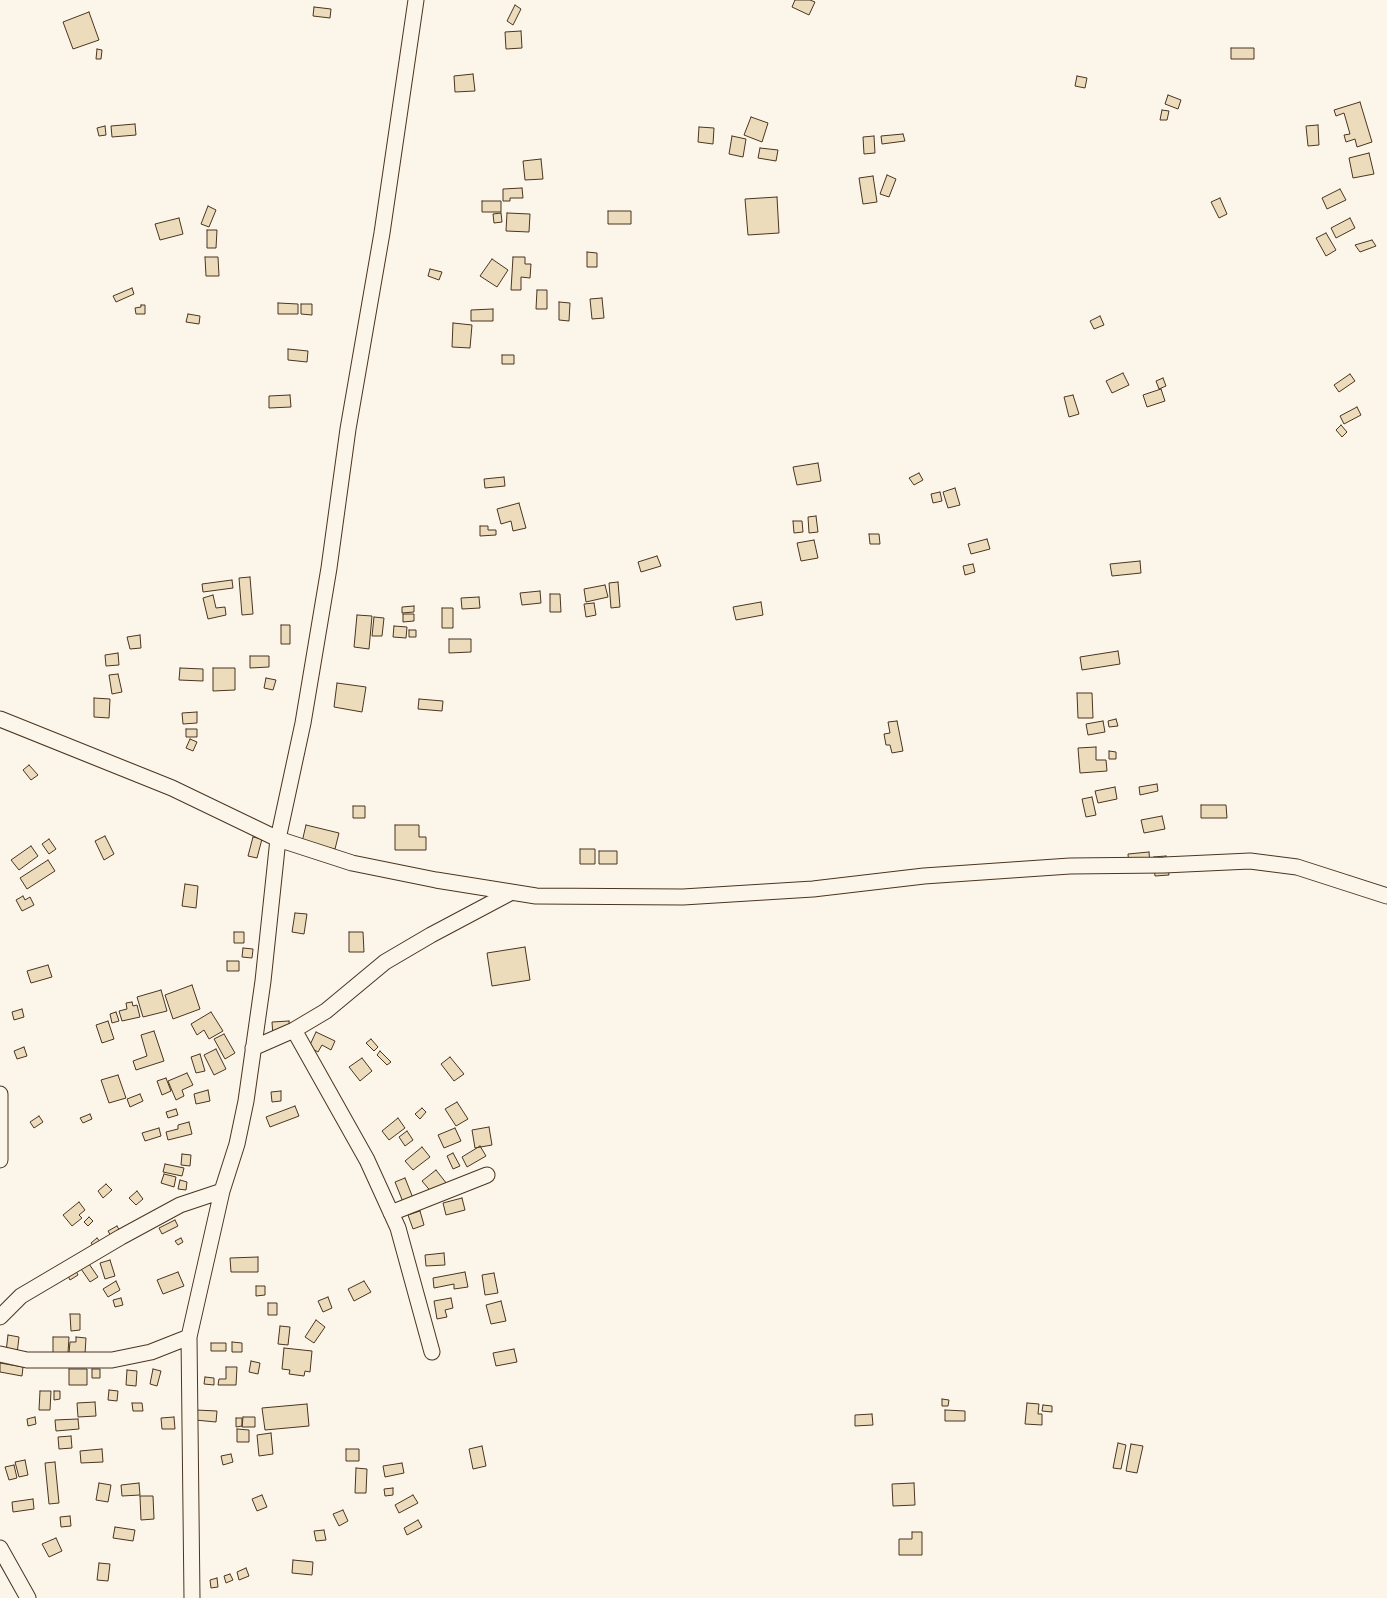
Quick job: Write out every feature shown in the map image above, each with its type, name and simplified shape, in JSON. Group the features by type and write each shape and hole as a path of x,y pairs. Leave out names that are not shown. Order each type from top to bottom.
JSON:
{"street":[{"path":"192,1598 189,1338 222,1191 237,1144 246,1101 254,1048 278,839 303,723 329,568 348,429 382,233 416,0"},
{"path":"0,719 172,788 278,839 352,863 436,880 536,896 683,898 813,889 924,876 1070,866 1164,865 1250,861 1297,867 1387,896"},
{"path":"254,1048 294,1030 326,1011 385,962 512,892"},
{"path":"294,1030 367,1160 398,1228 432,1352"},
{"path":"0,1094 0,1160"},
{"path":"391,1213 487,1175"},
{"path":"0,1317 21,1296 121,1237 180,1205 222,1191"},
{"path":"0,1354 27,1360 112,1360 152,1352 189,1338"},
{"path":"0,1548 28,1598"}],"building":[{"path":"795,0 815,2 809,15 792,7"},
{"path":"515,5 521,9 513,25 507,21"},
{"path":"314,7 331,9 330,18 313,16"},
{"path":"89,12 99,40 73,49 63,22"},
{"path":"521,31 522,48 506,49 505,32"},
{"path":"1231,48 1254,48 1254,59 1231,59"},
{"path":"97,49 102,50 101,59 96,59"},
{"path":"473,74 475,91 455,92 454,76"},
{"path":"1077,76 1087,78 1085,88 1075,86"},
{"path":"1168,95 1181,100 1178,109 1165,104"},
{"path":"1360,102 1372,142 1357,147 1355,139 1346,142 1344,135 1350,134 1344,113 1336,116 1334,110"},
{"path":"1162,110 1169,111 1167,120 1160,120"},
{"path":"751,117 768,123 762,142 744,135"},
{"path":"135,124 136,135 112,137 111,126"},
{"path":"1318,125 1319,145 1308,146 1306,126"},
{"path":"105,126 106,135 99,136 97,128"},
{"path":"699,127 714,128 713,144 698,142"},
{"path":"903,134 905,141 882,144 881,136"},
{"path":"732,136 746,139 743,157 729,154"},
{"path":"874,136 875,153 864,154 863,137"},
{"path":"760,148 778,150 776,161 758,158"},
{"path":"1369,153 1374,174 1353,178 1349,158"},
{"path":"541,159 543,179 525,180 523,161"},
{"path":"887,175 896,179 889,197 880,194"},
{"path":"873,176 877,202 863,204 859,178"},
{"path":"522,188 523,198 510,198 510,201 503,201 503,189"},
{"path":"1340,189 1346,200 1327,209 1322,198"},
{"path":"777,197 779,233 748,235 745,199"},
{"path":"1220,198 1227,214 1219,218 1211,202"},
{"path":"482,201 501,201 501,212 482,212"},
{"path":"208,206 216,210 209,227 201,224"},
{"path":"608,211 631,211 631,224 608,224"},
{"path":"501,213 502,222 494,223 493,214"},
{"path":"507,213 530,214 529,232 506,231"},
{"path":"179,218 183,234 160,240 155,224"},
{"path":"1350,218 1355,228 1336,238 1331,228"},
{"path":"207,230 217,230 216,248 207,248"},
{"path":"1326,233 1336,250 1326,256 1316,238"},
{"path":"1372,240 1376,246 1360,252 1355,245"},
{"path":"587,252 597,253 597,267 587,267"},
{"path":"205,257 218,257 219,276 206,276"},
{"path":"513,257 525,257 525,264 531,264 530,278 521,277 521,290 511,290"},
{"path":"492,259 508,270 497,287 480,276"},
{"path":"430,269 442,272 439,280 428,276"},
{"path":"132,288 134,294 116,302 113,296"},
{"path":"537,290 547,290 547,309 536,309"},
{"path":"602,298 604,318 592,319 590,299"},
{"path":"559,302 570,303 569,321 559,320"},
{"path":"278,303 298,304 298,314 278,314"},
{"path":"301,304 312,304 312,315 301,314"},
{"path":"141,305 145,305 145,314 136,314 135,308 141,307"},
{"path":"493,309 493,321 471,321 471,310"},
{"path":"188,314 200,316 199,324 186,322"},
{"path":"1100,316 1104,325 1094,329 1090,321"},
{"path":"453,323 472,325 470,348 452,347"},
{"path":"288,349 308,351 307,362 288,360"},
{"path":"502,355 514,355 514,364 502,364"},
{"path":"1123,373 1129,385 1112,393 1106,381"},
{"path":"1350,374 1355,381 1339,392 1334,385"},
{"path":"1163,378 1166,386 1159,389 1156,381"},
{"path":"1161,389 1165,401 1147,407 1143,395"},
{"path":"290,395 291,407 269,408 269,396"},
{"path":"1073,395 1079,414 1069,417 1064,397"},
{"path":"1357,407 1361,415 1344,424 1340,416"},
{"path":"1341,425 1347,432 1342,437 1336,430"},
{"path":"818,463 821,481 797,485 793,467"},
{"path":"919,473 923,480 914,485 909,478"},
{"path":"504,477 505,486 485,488 484,479"},
{"path":"955,488 960,505 948,508 943,492"},
{"path":"940,492 942,501 933,503 931,494"},
{"path":"519,503 526,528 513,531 511,521 501,524 497,509"},
{"path":"816,516 818,532 809,533 808,517"},
{"path":"793,521 802,521 803,532 794,533"},
{"path":"480,526 488,526 488,530 496,530 496,535 480,536"},
{"path":"869,534 879,534 880,544 870,544"},
{"path":"987,539 990,549 971,554 968,544"},
{"path":"814,540 818,558 801,561 797,543"},
{"path":"657,556 661,566 641,572 638,562"},
{"path":"1140,561 1141,573 1112,576 1110,564"},
{"path":"973,564 975,572 965,575 963,566"},
{"path":"250,577 253,614 242,615 239,578"},
{"path":"232,580 233,588 203,592 202,584"},
{"path":"618,582 620,607 611,608 609,583"},
{"path":"605,585 608,597 586,602 584,589"},
{"path":"540,591 541,603 522,605 520,593"},
{"path":"550,594 560,594 561,612 550,612"},
{"path":"213,595 216,608 225,607 226,615 208,619 203,598"},
{"path":"479,597 480,608 462,609 461,598"},
{"path":"761,602 763,615 736,620 733,607"},
{"path":"594,603 596,615 586,617 584,604"},
{"path":"414,606 414,612 402,613 402,607"},
{"path":"442,608 453,608 453,628 442,628"},
{"path":"403,614 414,614 414,621 403,622"},
{"path":"357,615 372,616 369,649 354,647"},
{"path":"374,617 384,618 382,636 372,636"},
{"path":"281,625 290,625 290,644 281,644"},
{"path":"394,626 407,627 406,638 393,637"},
{"path":"409,630 416,630 416,637 409,637"},
{"path":"140,635 141,648 130,649 127,637"},
{"path":"449,639 471,639 471,652 449,653"},
{"path":"1118,651 1120,664 1082,670 1080,657"},
{"path":"118,653 119,665 106,666 105,655"},
{"path":"250,656 269,656 269,667 250,668"},
{"path":"180,668 203,669 203,681 179,680"},
{"path":"213,668 235,668 235,690 213,691"},
{"path":"118,674 122,692 112,694 109,675"},
{"path":"266,678 276,680 273,690 264,688"},
{"path":"337,683 366,687 362,712 334,707"},
{"path":"1077,693 1092,693 1093,718 1078,718"},
{"path":"94,698 110,699 109,718 94,717"},
{"path":"419,699 443,701 442,711 418,709"},
{"path":"197,712 197,723 183,724 182,713"},
{"path":"1116,719 1118,726 1109,727 1108,721"},
{"path":"897,721 903,751 892,753 890,745 886,745 884,734 890,733 888,722"},
{"path":"1103,721 1105,732 1088,735 1086,724"},
{"path":"186,729 197,729 197,737 186,737"},
{"path":"190,739 197,742 193,751 186,748"},
{"path":"1096,747 1096,760 1106,760 1107,771 1080,773 1078,748"},
{"path":"1109,751 1116,752 1116,759 1109,759"},
{"path":"29,765 38,775 31,780 23,770"},
{"path":"1157,784 1158,791 1140,795 1139,787"},
{"path":"1115,787 1117,799 1098,803 1095,791"},
{"path":"1092,797 1096,815 1086,817 1082,799"},
{"path":"1201,805 1226,805 1227,818 1201,818"},
{"path":"353,806 365,806 365,818 353,818"},
{"path":"1162,816 1165,829 1144,833 1141,820"},
{"path":"306,825 339,833 335,849 302,842"},
{"path":"395,825 419,825 419,837 426,837 426,850 395,850"},
{"path":"105,836 114,854 104,860 95,841"},
{"path":"253,837 262,839 257,858 248,856"},
{"path":"49,839 56,849 49,854 42,844"},
{"path":"31,846 38,856 19,870 11,860"},
{"path":"580,849 595,849 595,864 580,864"},
{"path":"599,851 617,851 617,864 599,864"},
{"path":"1149,852 1150,865 1129,866 1128,854"},
{"path":"1166,856 1169,875 1155,876 1153,857"},
{"path":"48,860 55,871 27,889 20,878"},
{"path":"185,884 198,886 196,908 182,906"},
{"path":"23,896 25,900 30,897 34,905 22,911 16,900"},
{"path":"295,913 307,914 304,934 292,932"},
{"path":"234,932 244,932 244,943 234,943"},
{"path":"349,932 363,932 364,952 349,952"},
{"path":"525,947 530,980 492,986 487,953"},
{"path":"243,948 253,949 252,958 242,957"},
{"path":"227,961 239,961 239,971 227,971"},
{"path":"48,965 52,977 31,983 27,971"},
{"path":"192,985 200,1009 173,1019 165,995"},
{"path":"161,990 167,1011 143,1017 137,997"},
{"path":"132,1002 133,1006 137,1005 140,1017 122,1021 119,1011 127,1009 126,1003"},
{"path":"22,1009 24,1017 14,1020 12,1012"},
{"path":"116,1012 119,1021 112,1023 110,1014"},
{"path":"211,1012 223,1031 209,1039 204,1030 197,1035 191,1024"},
{"path":"108,1021 114,1039 102,1043 96,1025"},
{"path":"289,1021 290,1034 273,1036 272,1022"},
{"path":"154,1031 164,1061 136,1070 133,1061 147,1056 141,1035"},
{"path":"316,1032 335,1041 331,1050 322,1045 318,1052 309,1047"},
{"path":"224,1034 235,1053 225,1059 214,1039"},
{"path":"371,1039 378,1047 374,1051 366,1043"},
{"path":"24,1047 27,1056 17,1059 14,1051"},
{"path":"216,1049 226,1069 214,1075 204,1055"},
{"path":"380,1051 391,1062 387,1065 377,1055"},
{"path":"200,1054 205,1071 196,1073 191,1057"},
{"path":"450,1057 464,1074 454,1081 441,1064"},
{"path":"362,1058 372,1071 360,1081 349,1067"},
{"path":"187,1073 193,1085 182,1090 184,1096 176,1100 168,1081"},
{"path":"118,1075 126,1098 109,1103 101,1080"},
{"path":"166,1078 171,1091 162,1095 157,1081"},
{"path":"208,1090 210,1101 196,1104 194,1094"},
{"path":"281,1091 281,1101 272,1102 271,1092"},
{"path":"140,1094 143,1101 130,1107 127,1099"},
{"path":"457,1102 468,1119 456,1126 445,1109"},
{"path":"295,1106 299,1116 270,1127 266,1117"},
{"path":"422,1108 426,1112 420,1119 415,1114"},
{"path":"176,1109 178,1115 168,1118 166,1112"},
{"path":"90,1114 92,1119 83,1123 80,1118"},
{"path":"39,1116 43,1122 34,1128 30,1122"},
{"path":"398,1118 405,1128 389,1140 382,1131"},
{"path":"189,1122 192,1134 168,1140 166,1132 178,1129 178,1125"},
{"path":"489,1127 492,1145 475,1148 472,1130"},
{"path":"159,1128 161,1136 145,1141 142,1133"},
{"path":"455,1128 461,1141 444,1148 438,1135"},
{"path":"407,1131 413,1140 405,1146 399,1137"},
{"path":"480,1146 486,1156 467,1167 462,1157"},
{"path":"422,1147 430,1157 413,1170 405,1161"},
{"path":"453,1153 460,1166 453,1169 447,1156"},
{"path":"182,1154 191,1155 190,1166 181,1165"},
{"path":"165,1164 184,1168 182,1176 163,1172"},
{"path":"436,1170 447,1184 433,1194 422,1181"},
{"path":"164,1174 176,1177 174,1187 161,1183"},
{"path":"405,1178 413,1198 403,1202 395,1182"},
{"path":"180,1180 187,1182 186,1190 178,1189"},
{"path":"106,1184 112,1190 103,1198 98,1191"},
{"path":"137,1191 143,1199 136,1205 129,1198"},
{"path":"462,1198 465,1210 446,1215 443,1203"},
{"path":"79,1202 85,1210 79,1215 82,1218 72,1226 63,1215"},
{"path":"420,1211 424,1225 413,1229 408,1215"},
{"path":"89,1217 93,1221 88,1226 84,1222"},
{"path":"175,1220 178,1226 162,1234 159,1228"},
{"path":"117,1226 121,1233 112,1238 108,1231"},
{"path":"97,1238 102,1244 95,1249 91,1243"},
{"path":"181,1238 183,1242 178,1245 175,1241"},
{"path":"444,1253 445,1265 426,1266 425,1255"},
{"path":"258,1257 258,1272 231,1272 230,1258"},
{"path":"110,1260 115,1276 105,1279 100,1263"},
{"path":"87,1261 98,1277 90,1282 79,1266"},
{"path":"75,1269 78,1275 70,1280 67,1274"},
{"path":"178,1272 184,1286 163,1294 157,1280"},
{"path":"465,1272 468,1287 454,1289 454,1284 434,1288 433,1278"},
{"path":"494,1273 498,1293 485,1295 482,1275"},
{"path":"116,1281 120,1290 108,1297 103,1289"},
{"path":"364,1281 371,1292 354,1301 348,1289"},
{"path":"256,1286 265,1286 265,1295 256,1296"},
{"path":"328,1297 332,1308 323,1312 318,1301"},
{"path":"121,1298 123,1305 115,1307 113,1300"},
{"path":"451,1298 453,1308 445,1310 447,1317 437,1319 434,1301"},
{"path":"501,1301 506,1321 491,1324 486,1305"},
{"path":"268,1303 277,1303 277,1315 268,1315"},
{"path":"70,1314 80,1314 80,1330 71,1331"},
{"path":"316,1320 325,1327 314,1343 305,1337"},
{"path":"280,1326 290,1327 288,1345 278,1344"},
{"path":"8,1335 19,1337 17,1354 6,1352"},
{"path":"53,1337 69,1337 68,1353 53,1353"},
{"path":"76,1337 86,1338 85,1354 69,1353 70,1342 76,1342"},
{"path":"232,1342 242,1343 242,1352 232,1352"},
{"path":"211,1343 226,1343 226,1351 211,1351"},
{"path":"284,1348 312,1351 310,1372 305,1371 304,1376 289,1374 290,1370 282,1369"},
{"path":"514,1349 517,1362 496,1366 493,1353"},
{"path":"251,1361 260,1363 258,1374 249,1372"},
{"path":"0,1363 23,1367 22,1376 0,1372"},
{"path":"226,1367 237,1367 236,1385 218,1385 219,1379 226,1379"},
{"path":"69,1369 87,1369 87,1385 69,1385"},
{"path":"92,1369 100,1369 100,1378 92,1378"},
{"path":"153,1369 161,1371 157,1386 150,1384"},
{"path":"127,1370 137,1371 136,1386 126,1385"},
{"path":"205,1377 214,1378 214,1385 204,1384"},
{"path":"109,1390 118,1391 117,1401 108,1400"},
{"path":"40,1391 51,1391 50,1410 39,1410"},
{"path":"54,1391 60,1391 60,1399 54,1400"},
{"path":"942,1399 949,1400 948,1406 942,1406"},
{"path":"95,1402 96,1416 78,1417 77,1403"},
{"path":"132,1403 142,1403 143,1411 133,1411"},
{"path":"1027,1403 1039,1404 1038,1414 1042,1414 1042,1425 1025,1424"},
{"path":"307,1404 309,1426 265,1430 262,1408"},
{"path":"1043,1405 1052,1406 1052,1412 1042,1411"},
{"path":"196,1410 217,1411 216,1422 195,1420"},
{"path":"945,1410 965,1411 965,1421 945,1421"},
{"path":"872,1414 873,1425 855,1426 855,1415"},
{"path":"35,1417 36,1424 28,1426 27,1419"},
{"path":"174,1417 175,1429 162,1429 161,1418"},
{"path":"243,1417 255,1417 255,1427 242,1427"},
{"path":"236,1418 242,1418 242,1426 236,1427"},
{"path":"78,1419 79,1429 56,1431 55,1420"},
{"path":"237,1429 249,1430 249,1442 237,1442"},
{"path":"271,1433 273,1454 259,1456 257,1435"},
{"path":"71,1436 72,1448 59,1449 58,1437"},
{"path":"1118,1443 1126,1445 1121,1469 1113,1468"},
{"path":"1131,1444 1143,1446 1137,1473 1126,1471"},
{"path":"482,1446 486,1466 473,1469 469,1449"},
{"path":"102,1449 103,1462 81,1463 80,1451"},
{"path":"346,1449 359,1449 359,1461 346,1461"},
{"path":"231,1454 233,1462 223,1465 221,1456"},
{"path":"25,1460 28,1475 19,1477 15,1462"},
{"path":"55,1462 59,1503 49,1504 45,1463"},
{"path":"402,1463 404,1473 385,1477 383,1466"},
{"path":"14,1465 17,1478 9,1480 5,1467"},
{"path":"356,1468 367,1469 366,1493 355,1493"},
{"path":"99,1483 111,1485 108,1502 96,1500"},
{"path":"139,1483 140,1495 122,1496 121,1485"},
{"path":"914,1483 915,1505 893,1506 892,1484"},
{"path":"393,1488 393,1495 385,1496 384,1489"},
{"path":"262,1495 267,1507 257,1511 252,1499"},
{"path":"413,1495 418,1503 399,1513 395,1505"},
{"path":"140,1496 153,1496 154,1519 141,1520"},
{"path":"33,1499 34,1509 13,1512 12,1502"},
{"path":"343,1510 348,1521 339,1526 333,1514"},
{"path":"70,1516 71,1526 61,1527 60,1517"},
{"path":"418,1520 422,1527 407,1535 404,1528"},
{"path":"115,1527 135,1530 133,1541 113,1538"},
{"path":"324,1530 326,1540 316,1541 314,1531"},
{"path":"912,1532 922,1532 922,1555 899,1555 899,1539 912,1539"},
{"path":"56,1538 62,1551 49,1557 42,1544"},
{"path":"293,1560 313,1562 312,1575 292,1573"},
{"path":"99,1563 110,1564 108,1581 97,1580"},
{"path":"246,1568 249,1576 239,1580 237,1572"},
{"path":"230,1574 233,1580 226,1583 224,1576"},
{"path":"217,1578 218,1587 211,1588 210,1580"}]}
